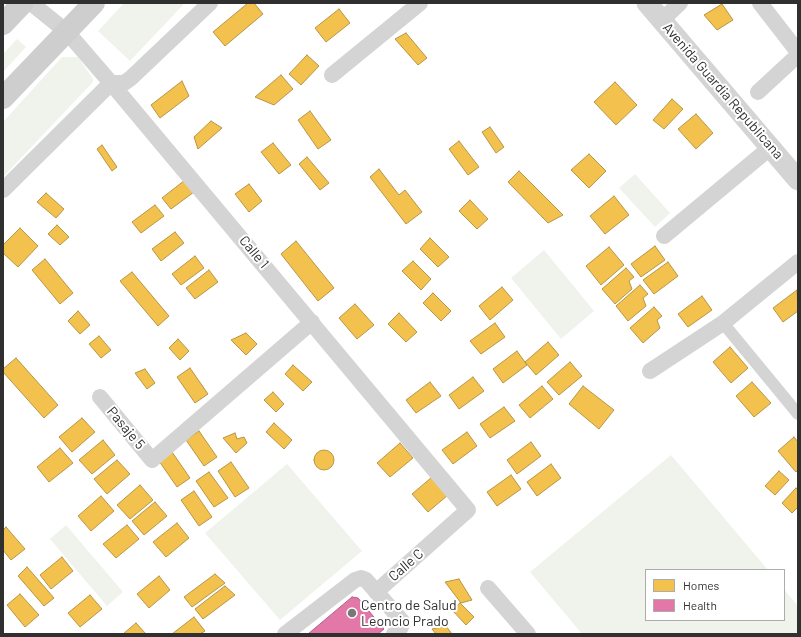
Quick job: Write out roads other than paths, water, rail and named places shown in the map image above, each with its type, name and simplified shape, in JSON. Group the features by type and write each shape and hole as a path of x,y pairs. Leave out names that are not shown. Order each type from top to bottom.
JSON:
{"main road":[{"path":"3,24 23,3"},
{"path":"3,98 94,3"}],"street":[{"name":"Calle 1","path":"31,3 67,32 112,83 468,510"},
{"path":"332,75 420,3"},
{"name":"Avenida Guardia Republicana","path":"647,3 798,180"},
{"path":"662,20 680,3"},
{"path":"760,3 798,52"},
{"path":"3,190 112,83 124,83 131,78 206,4"},
{"path":"758,92 798,55"},
{"path":"664,236 771,147"},
{"path":"650,372 723,323 798,262"},
{"name":"Pasaje 5","path":"100,397 152,460 312,322"},
{"path":"723,323 798,414"},
{"name":"Calle C","path":"285,634 355,580 361,578 366,580 376,592 468,510"},
{"path":"488,588 528,634"},
{"path":"376,592 402,621 401,627 394,634"}],"place":[{"name":"Centro de Salud Leoncio Prado","path":"352,613"}]}
